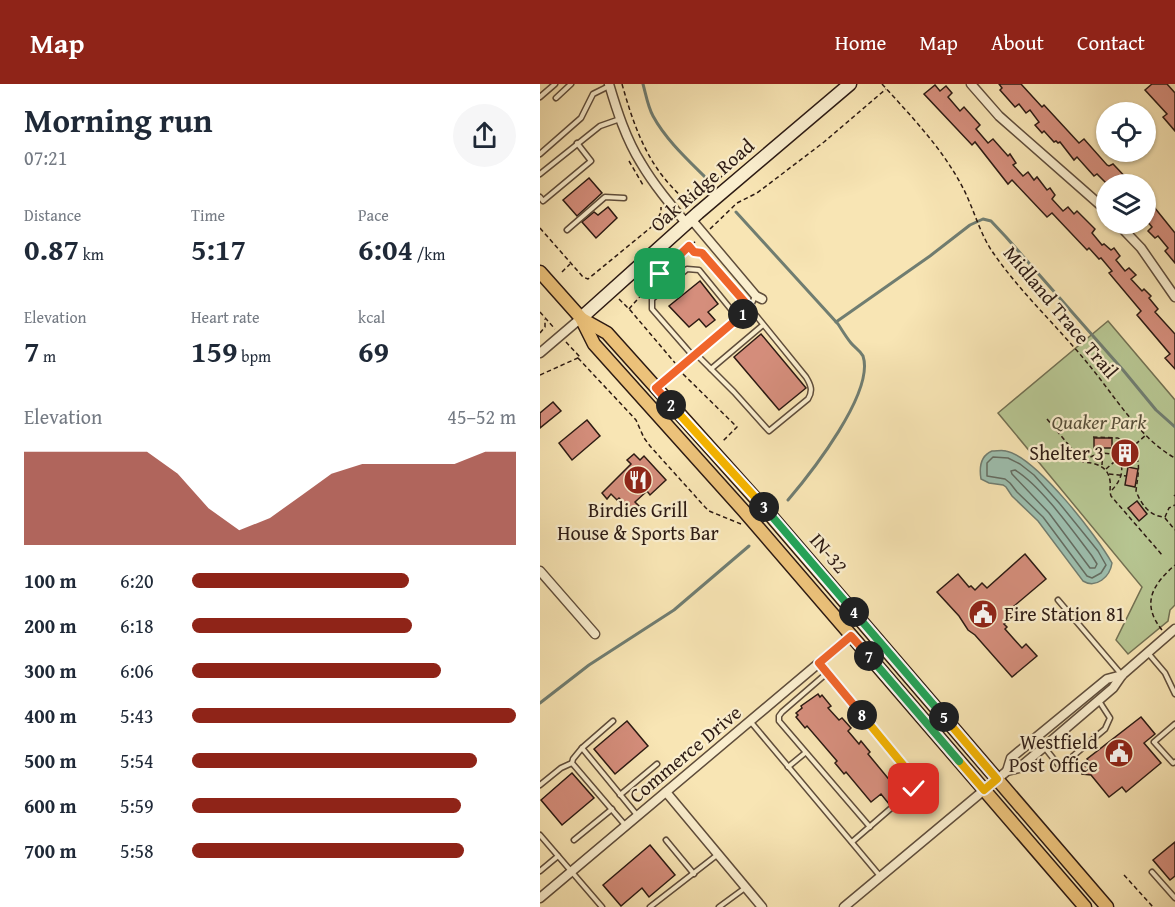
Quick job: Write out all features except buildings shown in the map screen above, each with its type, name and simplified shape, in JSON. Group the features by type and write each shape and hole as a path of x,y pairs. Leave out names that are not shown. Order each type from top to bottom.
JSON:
{"main road":[{"name":"IN-32","path":"540,272 581,318 594,344 743,510 1084,907"},
{"name":"IN-32","path":"581,318 607,333 765,509 1002,775 1107,907"}],"street":[{"name":"Oak Ridge Road","path":"581,318 691,219 850,84"},
{"path":"971,84 999,116 1096,201"},
{"path":"610,85 621,119 640,161 658,189 691,219 759,297"},
{"path":"1128,234 1141,248 1175,297"},
{"path":"540,353 581,318"},
{"path":"540,572 595,634"},
{"path":"844,907 1002,775 1019,768 1113,688 1122,675 1175,629"},
{"name":"Commerce Drive","path":"540,898 851,636"},
{"path":"1002,775 1011,758 1036,737 1107,679 1122,675"},
{"path":"666,792 762,907"}],"lane":[{"path":"540,97 555,84"},
{"path":"556,98 571,84"},
{"path":"540,154 581,118 592,94 610,85"},
{"path":"540,174 600,126 621,119"},
{"path":"540,197 543,201 591,161 577,143"},
{"path":"567,230 605,197 624,198"},
{"path":"738,318 699,270 687,269 652,299 652,309 769,432 808,399 811,388 806,377 750,308"},
{"path":"656,388 750,308 759,297"},
{"path":"711,369 763,325"},
{"path":"1058,600 1122,675"},
{"path":"1148,652 1165,673 1175,694"},
{"path":"819,663 915,781 912,790 852,842"},
{"path":"826,674 779,716 781,725 870,827"},
{"path":"1044,747 1060,767 1108,726 1110,718 1098,700"},
{"path":"540,785 561,768 572,763 582,748 613,721"},
{"path":"750,722 881,876"},
{"path":"1175,724 1154,742 1173,764 1175,762"},
{"path":"582,748 638,816"},
{"path":"788,767 805,753"},
{"path":"572,763 626,826"},
{"path":"621,795 657,764"},
{"path":"574,840 612,809"},
{"path":"540,835 602,907"},
{"path":"666,840 694,874"},
{"path":"650,907 718,854"},
{"path":"540,871 558,856"},
{"path":"1152,872 1171,890 1175,898"},
{"path":"719,907 746,887"}],"path":[{"path":"622,84 634,124 646,151 661,174 685,200 691,219"},
{"name":"Midland Trace Trail","path":"882,84 948,162 1000,263 1089,364 1146,435 1175,458"},
{"path":"629,309 665,267 737,203 757,193 824,142 886,89"},
{"path":"685,200 706,189 728,171"},
{"path":"689,246 694,252 702,253 750,308"},
{"path":"562,272 571,263"},
{"path":"540,312 546,318 545,327 540,333"},
{"path":"540,375 579,357 636,420 650,447 705,507 709,511 745,526"},
{"path":"1047,419 1083,462 1102,466 1106,470 1111,482 1110,493 1163,556"},
{"path":"1130,450 1146,435"},
{"path":"1093,437 1118,438 1130,450 1139,461 1136,491 1142,506 1155,515 1165,517 1175,530"},
{"path":"1102,466 1103,448"},
{"path":"1068,459 1076,453"},
{"path":"1083,462 1094,454 1103,453 1118,459 1122,475 1119,484 1110,493"},
{"path":"1106,470 1121,456"},
{"path":"1108,474 1127,476"},
{"path":"1165,517 1169,508 1175,505"},
{"path":"1129,517 1133,514"},
{"path":"1167,636 1153,617 1150,602 1153,592 1175,565"},
{"path":"1124,875 1153,907"}],"green space":[{"name":"Quaker Park","path":"1108,321 1175,400 1175,605 1170,610 1168,621 1128,654 1116,640 1142,587 998,413"}],"water":[{"path":"992,451 1006,451 1019,456 1065,499 1112,563 1102,580 1093,584 1083,581 1038,521 1006,487 981,479 981,462"}],"waterway":[{"path":"643,84 650,109 658,125 707,179"},
{"path":"736,212 838,324 863,356 864,371 860,390 851,410 825,452 788,500"},
{"path":"836,322 970,225 983,219 991,221 1156,410 1175,427"},
{"path":"540,703 589,665 674,610 749,546"}],"place":[{"name":"Shelter 3","path":"1125,453"},
{"name":"Birdies Grill House & Sports Bar","path":"638,480"},
{"name":"Fire Station 81","path":"983,614"},
{"name":"Westfield Post Office","path":"1119,753"}],"route":[{"path":"660,274 689,246 694,252 702,253 750,308 656,388 765,509 997,779 984,790 851,636 819,663 913,777 914,789"}]}
